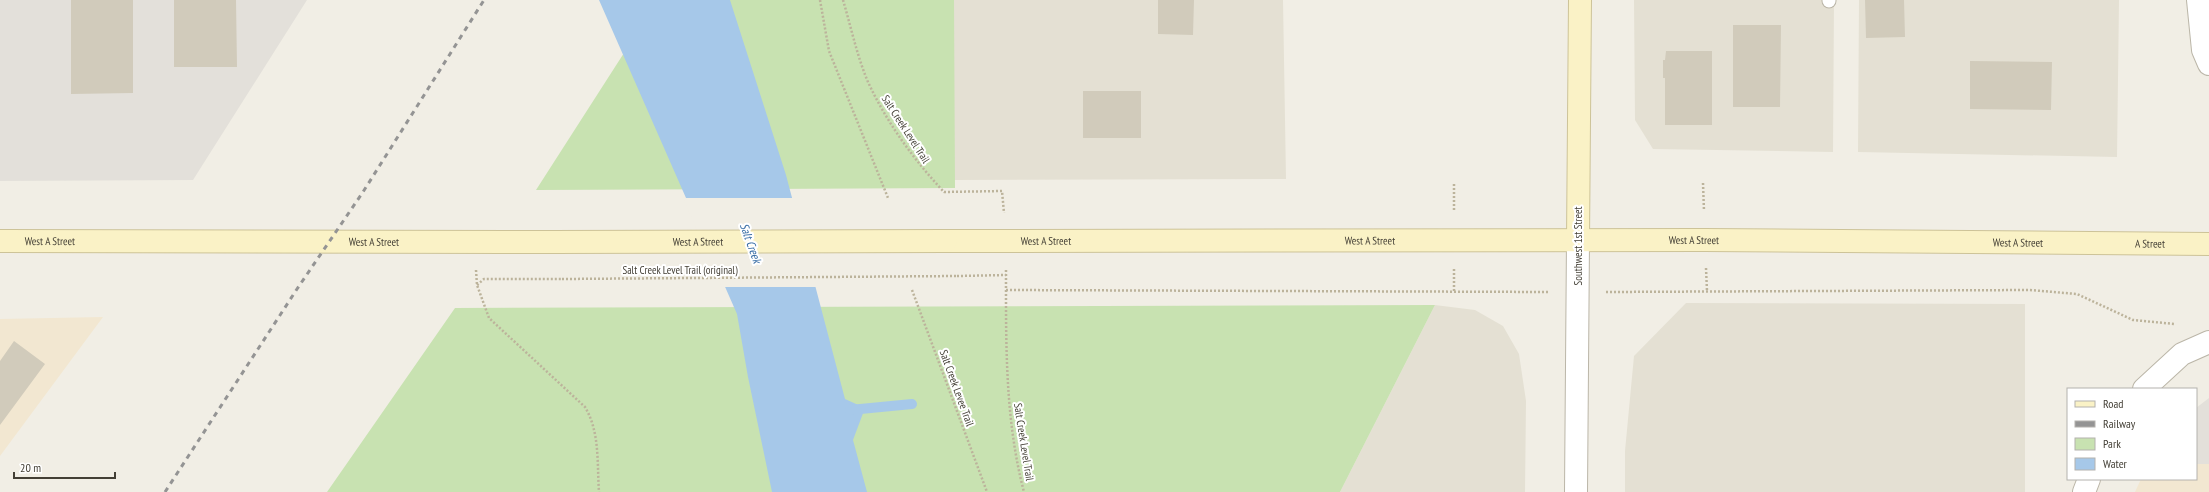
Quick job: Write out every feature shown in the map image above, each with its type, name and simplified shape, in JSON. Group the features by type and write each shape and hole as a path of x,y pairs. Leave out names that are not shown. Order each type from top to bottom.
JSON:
{"main road":[{"name":"Southwest 1st Street","path":"1578,240 1580,0"},
{"name":"West A Street","path":"0,241 550,242 1578,240 2091,242"},
{"name":"A Street","path":"2091,242 2209,244"}],"street":[{"path":"2198,0 2203,50 2209,64"},
{"name":"Southwest 1st Street","path":"1576,492 1578,240"},
{"path":"2145,388 2182,354 2209,342"},
{"path":"2084,492 2089,480"}],"path":[{"path":"820,0 829,51 888,198"},
{"name":"Salt Creek Level Trail","path":"843,0 868,81 884,113 920,167 944,192"},
{"path":"475,242 477,285 488,318 585,406 592,419 596,436 599,492"},
{"name":"Salt Creek Level Trail (original)","path":"477,285 484,279 1006,275"},
{"name":"Salt Creek Levee Trail","path":"912,290 987,492"},
{"path":"1006,290 1578,292 2030,290 2077,294 2133,320 2178,324"},
{"name":"Salt Creek Level Trail","path":"1008,395 1020,476 1024,492"}],"shaded area":[{"path":"0,0 307,0 193,180 0,181"},
{"path":"954,0 1283,0 1286,179 954,180"},
{"path":"1634,0 1834,0 1833,152 1653,149 1635,120"},
{"path":"1859,0 2119,0 2117,157 1858,152"},
{"path":"1686,303 2025,304 2025,492 1625,492 1625,451 1634,356"},
{"path":"1435,305 1475,310 1503,326 1519,354 1526,401 1525,492 1340,492"},
{"path":"103,317 0,456 0,319"},
{"path":"2209,398 2209,464 2197,464 2197,407"},
{"path":"2197,464 2209,464 2209,492 2135,492 2141,480 2197,480"}],"green space":[{"path":"658,0 954,0 955,188 536,190"},
{"path":"1435,305 1340,492 327,492 455,308"}],"water":[{"name":"Salt Creek","path":"599,0 730,0 786,175 845,399 865,408 853,440 867,492 772,492 748,377 737,314"}],"pier":[{"path":"683,198 794,198 817,287 722,287"}],"building":[{"path":"71,0 133,0 133,93 71,94"},
{"path":"174,0 236,0 237,67 174,67"},
{"path":"1158,0 1194,0 1193,35 1158,34"},
{"path":"1865,0 1904,0 1905,37 1866,38"},
{"path":"1733,25 1781,25 1780,107 1733,107"},
{"path":"1666,51 1712,51 1712,125 1665,125 1665,78 1663,78 1663,60 1665,60"},
{"path":"1970,61 2052,62 2051,110 1970,109"},
{"path":"1083,91 1141,91 1141,138 1083,138"},
{"path":"14,341 45,364 0,425 0,361"}],"waterway":[{"path":"850,410 912,404"}],"railway":[{"path":"165,492 297,289 363,192 484,0"}]}
